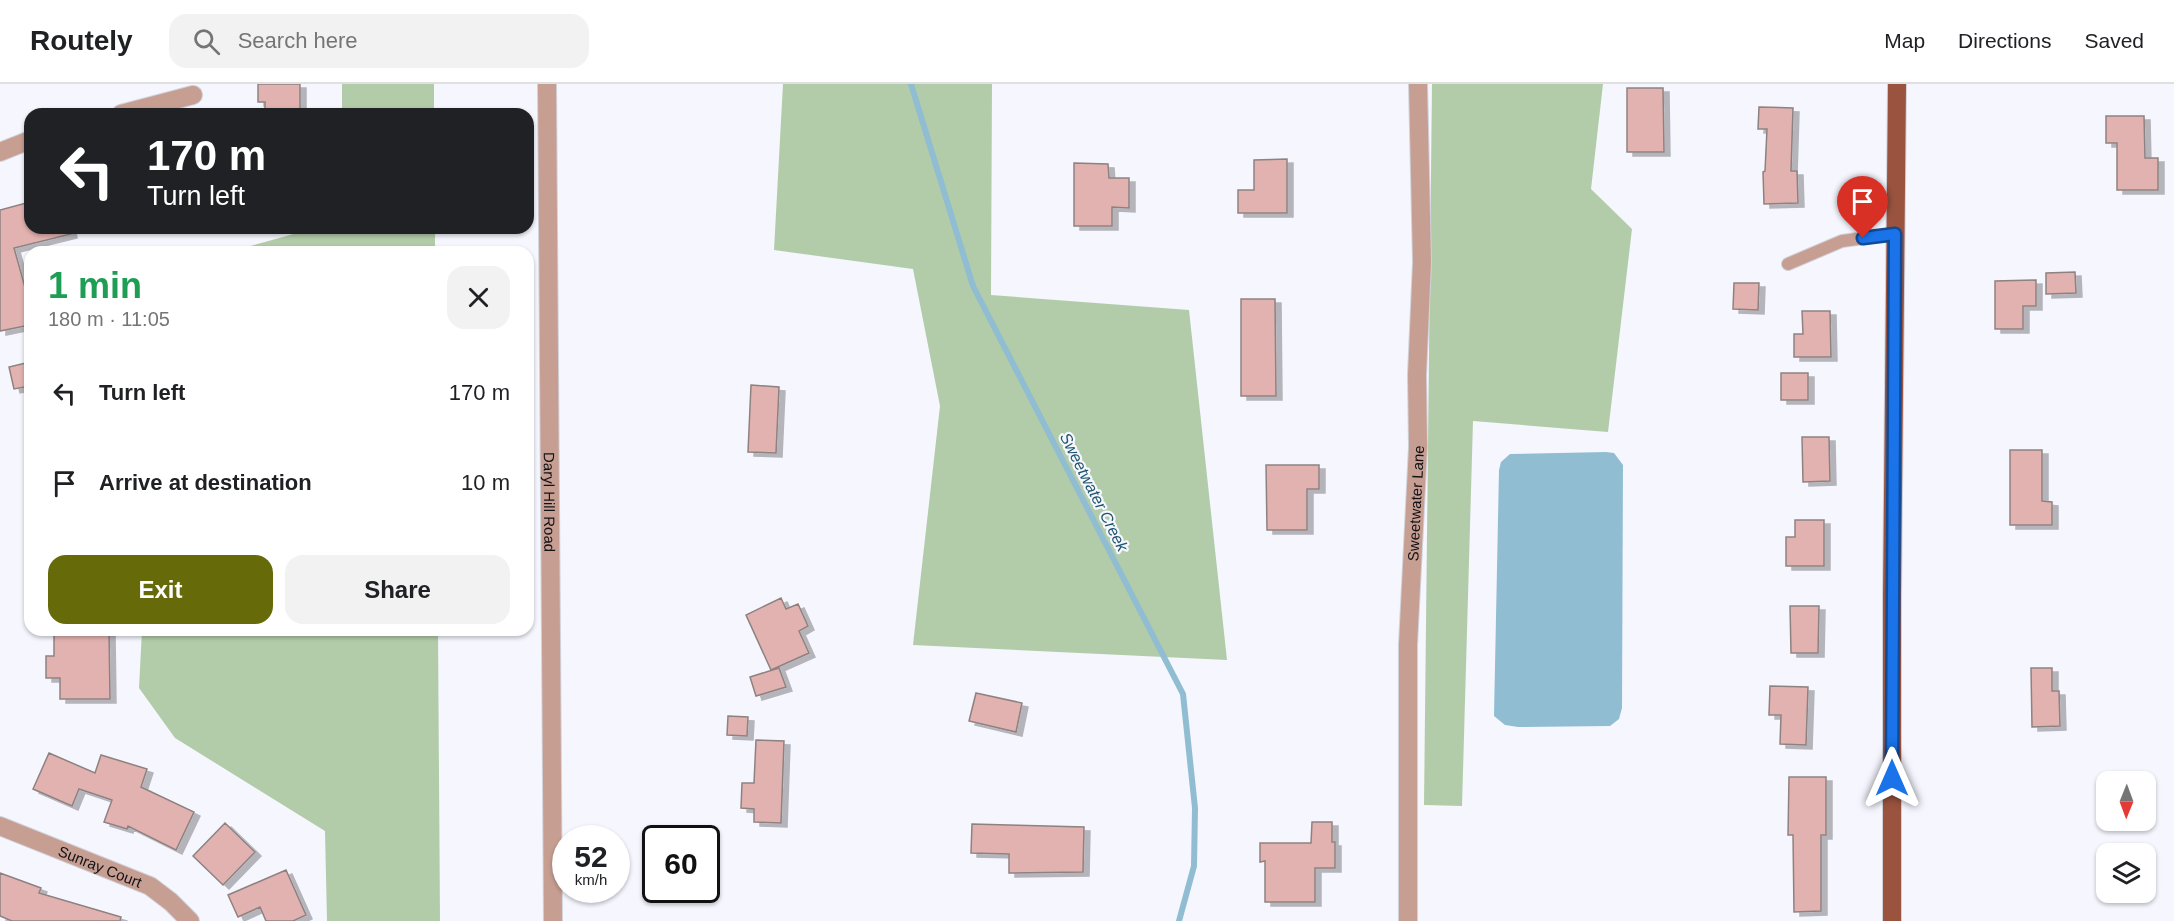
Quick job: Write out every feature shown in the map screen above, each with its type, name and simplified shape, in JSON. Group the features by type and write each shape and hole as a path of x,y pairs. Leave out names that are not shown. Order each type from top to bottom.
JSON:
{"main road":[{"path":"1892,921 1897,84"}],"street":[{"name":"Daryl Hill Road","path":"547,84 553,921"},
{"name":"Sweetwater Lane","path":"1408,921 1408,645 1418,447 1417,375 1422,262 1418,84"},
{"path":"144,108 193,95"},
{"path":"0,152 24,142"},
{"name":"Sunray Court","path":"0,826 150,886 190,921"}],"lane":[{"path":"1788,264 1842,241 1895,234"}],"green space":[{"path":"342,84 434,84 434,108 342,108"},
{"path":"783,84 992,84 991,295 1189,310 1227,660 913,645 940,406 913,269 774,250"},
{"path":"1432,84 1603,84 1591,189 1632,229 1608,432 1473,421 1462,806 1424,805"},
{"path":"294,234 435,234 435,246 250,246"},
{"path":"142,636 438,636 440,921 327,921 325,831 175,738 139,688"}],"water":[{"path":"1614,453 1623,465 1622,708 1619,719 1610,726 1518,727 1505,725 1494,716 1501,462 1510,454"}],"building":[{"path":"258,84 300,84 300,108 265,108 265,102 258,102"},
{"path":"1627,88 1663,88 1664,152 1627,152"},
{"path":"1759,107 1793,108 1791,171 1797,171 1798,203 1764,204 1763,172 1765,171 1767,129 1758,129"},
{"path":"2106,116 2144,116 2145,158 2158,158 2158,190 2117,190 2117,143 2106,143"},
{"path":"1287,159 1287,213 1238,213 1238,190 1254,190 1254,160"},
{"path":"1074,163 1108,164 1109,178 1129,178 1129,208 1112,207 1112,226 1074,226"},
{"path":"24,204 24,234 71,234 14,248 24,284 24,326 0,331 0,210"},
{"path":"2075,272 2076,293 2046,294 2046,273"},
{"path":"2036,280 2036,306 2023,306 2023,329 1995,329 1995,281"},
{"path":"1734,283 1759,283 1758,310 1733,309"},
{"path":"1241,299 1275,299 1276,396 1241,396"},
{"path":"1802,311 1830,311 1831,357 1794,357 1794,334 1803,334"},
{"path":"24,363 24,387 14,389 9,367"},
{"path":"1781,373 1808,373 1808,400 1781,400"},
{"path":"751,385 779,387 776,453 748,452"},
{"path":"1802,437 1829,437 1830,481 1803,482"},
{"path":"2010,450 2042,450 2042,501 2052,502 2052,525 2010,525"},
{"path":"1266,465 1319,465 1319,489 1307,489 1307,530 1267,530"},
{"path":"1795,520 1824,520 1824,566 1786,566 1786,537 1795,537"},
{"path":"781,598 786,609 798,604 808,626 799,631 809,653 771,670 746,615"},
{"path":"1790,606 1819,606 1818,653 1791,653"},
{"path":"54,636 109,636 110,699 60,699 60,678 46,678 46,656 54,656"},
{"path":"779,668 786,687 756,696 750,677"},
{"path":"2031,668 2052,668 2052,691 2059,691 2060,726 2032,727"},
{"path":"1770,686 1808,687 1806,745 1780,744 1781,715 1769,715"},
{"path":"976,693 1022,703 1016,732 969,721"},
{"path":"728,716 748,717 747,736 727,735"},
{"path":"756,740 784,741 781,823 754,822 754,809 741,808 742,783 754,783"},
{"path":"49,753 95,773 101,755 147,769 141,787 194,812 176,850 128,826 127,829 104,822 112,800 79,789 72,806 33,789"},
{"path":"1789,777 1826,777 1826,835 1821,835 1821,911 1794,912 1793,835 1788,835"},
{"path":"1312,822 1332,822 1335,868 1315,868 1315,902 1265,902 1265,861 1260,862 1260,843 1311,843"},
{"path":"225,823 255,852 223,885 193,856"},
{"path":"972,824 1084,827 1083,872 1009,873 1009,854 971,853"},
{"path":"286,870 306,915 293,921 266,921 260,907 238,917 228,895"},
{"path":"0,873 41,888 39,893 121,917 120,921 12,921 0,916"}],"waterway":[{"name":"Sweetwater Creek","path":"911,84 973,286 1183,694 1195,808 1194,866 1179,921"}],"route":[{"path":"1863,238 1895,234 1892,778"}]}
